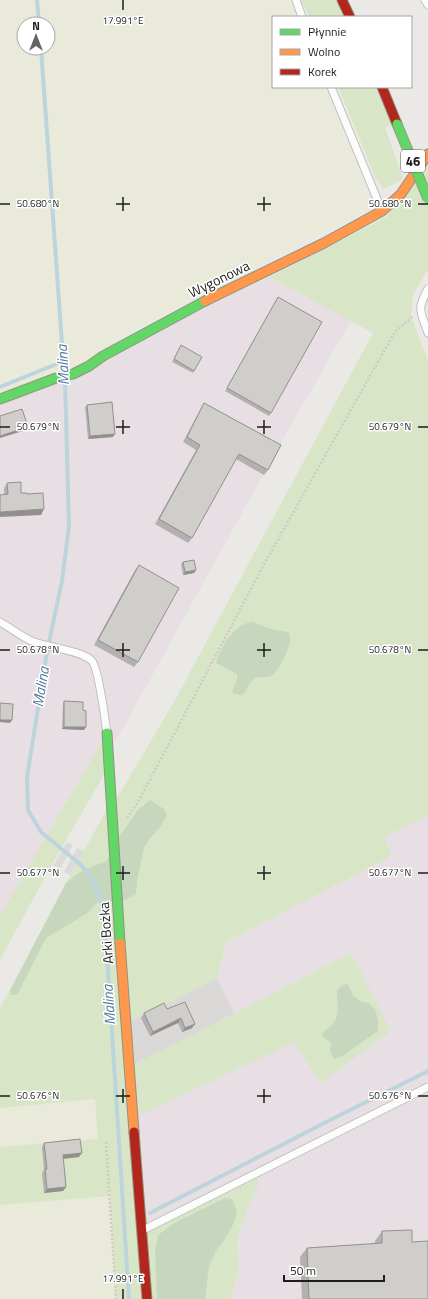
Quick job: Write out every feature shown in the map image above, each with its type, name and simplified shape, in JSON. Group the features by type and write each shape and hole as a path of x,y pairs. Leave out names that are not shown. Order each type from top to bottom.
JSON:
{"street":[{"path":"342,0 350,16"},
{"name":"46","path":"382,88 428,199"},
{"name":"Wygonowa","path":"0,399 56,378 73,374 210,298 324,243 382,211 401,194 428,154"},
{"name":"Arki Bożka","path":"107,733 125,1023 143,1230 147,1299"}],"lane":[{"path":"296,0 302,16"},
{"path":"425,0 428,5"},
{"path":"331,88 382,211"},
{"path":"428,289 420,309 428,333"},
{"path":"0,622 34,642 62,648 86,657 92,661 98,676 107,733"},
{"path":"143,1230 428,1087"}],"path":[{"path":"126,820 137,804 262,568 395,332 420,309"},
{"path":"106,1142 116,1299"}],"shaded area":[{"path":"269,277 351,321 277,450 116,741 107,733 0,915 0,405"},
{"path":"428,816 428,1299 230,1299 239,1270 237,1240 248,1207 259,1184 143,1230 133,1118 294,1041 321,1083 351,953 235,1014 217,978 226,942 392,856 384,837"},
{"path":"217,978 235,1014 135,1064 131,1021"}],"green space":[{"path":"0,0 296,0 302,16 272,16 272,88 331,88 332,90 327,92 372,207 100,347 105,362 0,405"},
{"path":"296,0 342,0 350,16 309,16 304,5 298,5"},
{"path":"338,88 382,88 397,124 385,127 403,179 384,189 376,179"},
{"path":"428,166 428,269 413,295 411,316 428,361 428,816 384,837 392,856 226,942 217,978 125,1024 130,1067 351,953 391,1031 321,1083 294,1042 134,1118 143,1229 255,1173 259,1184 248,1207 237,1240 239,1270 230,1299 116,1299 110,1196 0,1205 0,1147 98,1139 95,1099 0,1108 0,1008 107,809 119,795 175,700 373,333 269,277 386,217"},
{"path":"252,622 271,629 288,632 290,636 289,647 274,674 269,677 259,677 255,679 251,682 242,695 235,694 232,692 237,680 237,674 216,663 221,650 229,637 239,627"},
{"path":"104,738 105,773 50,868 0,960 0,915"},
{"path":"150,800 164,809 167,816 144,847 136,894 121,902 100,900 86,914 46,938 17,995 11,995 10,991 66,883 84,870 106,862 119,837 138,810"},
{"path":"347,984 353,996 362,1002 369,1003 375,1010 378,1020 378,1031 341,1057 334,1059 330,1052 331,1043 322,1036 324,1031 334,1023 336,1018 338,1008 337,990 343,985"},
{"path":"96,1099 98,1139 0,1147 0,1108"},
{"path":"110,1196 116,1299 0,1299 0,1205"},
{"path":"225,1198 232,1199 237,1211 234,1223 217,1249 209,1266 205,1299 157,1299 155,1252 158,1235 174,1223"}],"pier":[{"path":"67,842 73,845 60,869 53,866"},
{"path":"77,848 84,851 70,875 64,872"}],"building":[{"path":"278,297 322,322 271,413 227,388"},
{"path":"181,345 202,357 194,371 174,359"},
{"path":"112,402 115,434 90,436 87,405"},
{"path":"204,403 281,445 268,470 239,454 192,538 159,519 200,445 187,437"},
{"path":"22,409 28,427 0,436 0,416"},
{"path":"21,482 21,493 43,493 44,509 0,512 0,495 8,494 7,483"},
{"path":"194,560 196,570 185,572 183,562"},
{"path":"139,565 179,588 138,662 98,640"},
{"path":"64,701 83,702 83,710 86,711 86,727 64,727"},
{"path":"0,703 13,704 12,720 0,720"},
{"path":"185,1002 195,1024 185,1028 181,1018 153,1032 144,1013 164,1003 167,1009"},
{"path":"80,1139 82,1153 63,1155 66,1187 47,1189 45,1169 47,1169 44,1143"},
{"path":"412,1230 412,1242 428,1241 428,1299 309,1299 307,1248 382,1243 382,1231"}],"waterway":[{"name":"Malina","path":"37,0 38,16"},
{"name":"Malina","path":"42,56 64,372"},
{"path":"0,387 64,361"},
{"name":"Malina","path":"65,380 69,526 62,581 47,652 27,777 28,810 41,832 80,864 91,877 99,893 102,906 107,954 129,1299"},
{"path":"150,1213 428,1071"}],"traffic: fast":[{"path":"397,124 428,199"},
{"path":"0,399 56,378 73,374 89,366 103,356 205,301"},
{"path":"107,733 120,943"}],"traffic: slow":[{"path":"205,301 324,243 382,211 401,194 428,154"},
{"path":"120,943 134,1132"}],"traffic: jam":[{"path":"342,0 350,16"},
{"path":"382,88 397,124"},
{"path":"134,1132 147,1299"}]}
